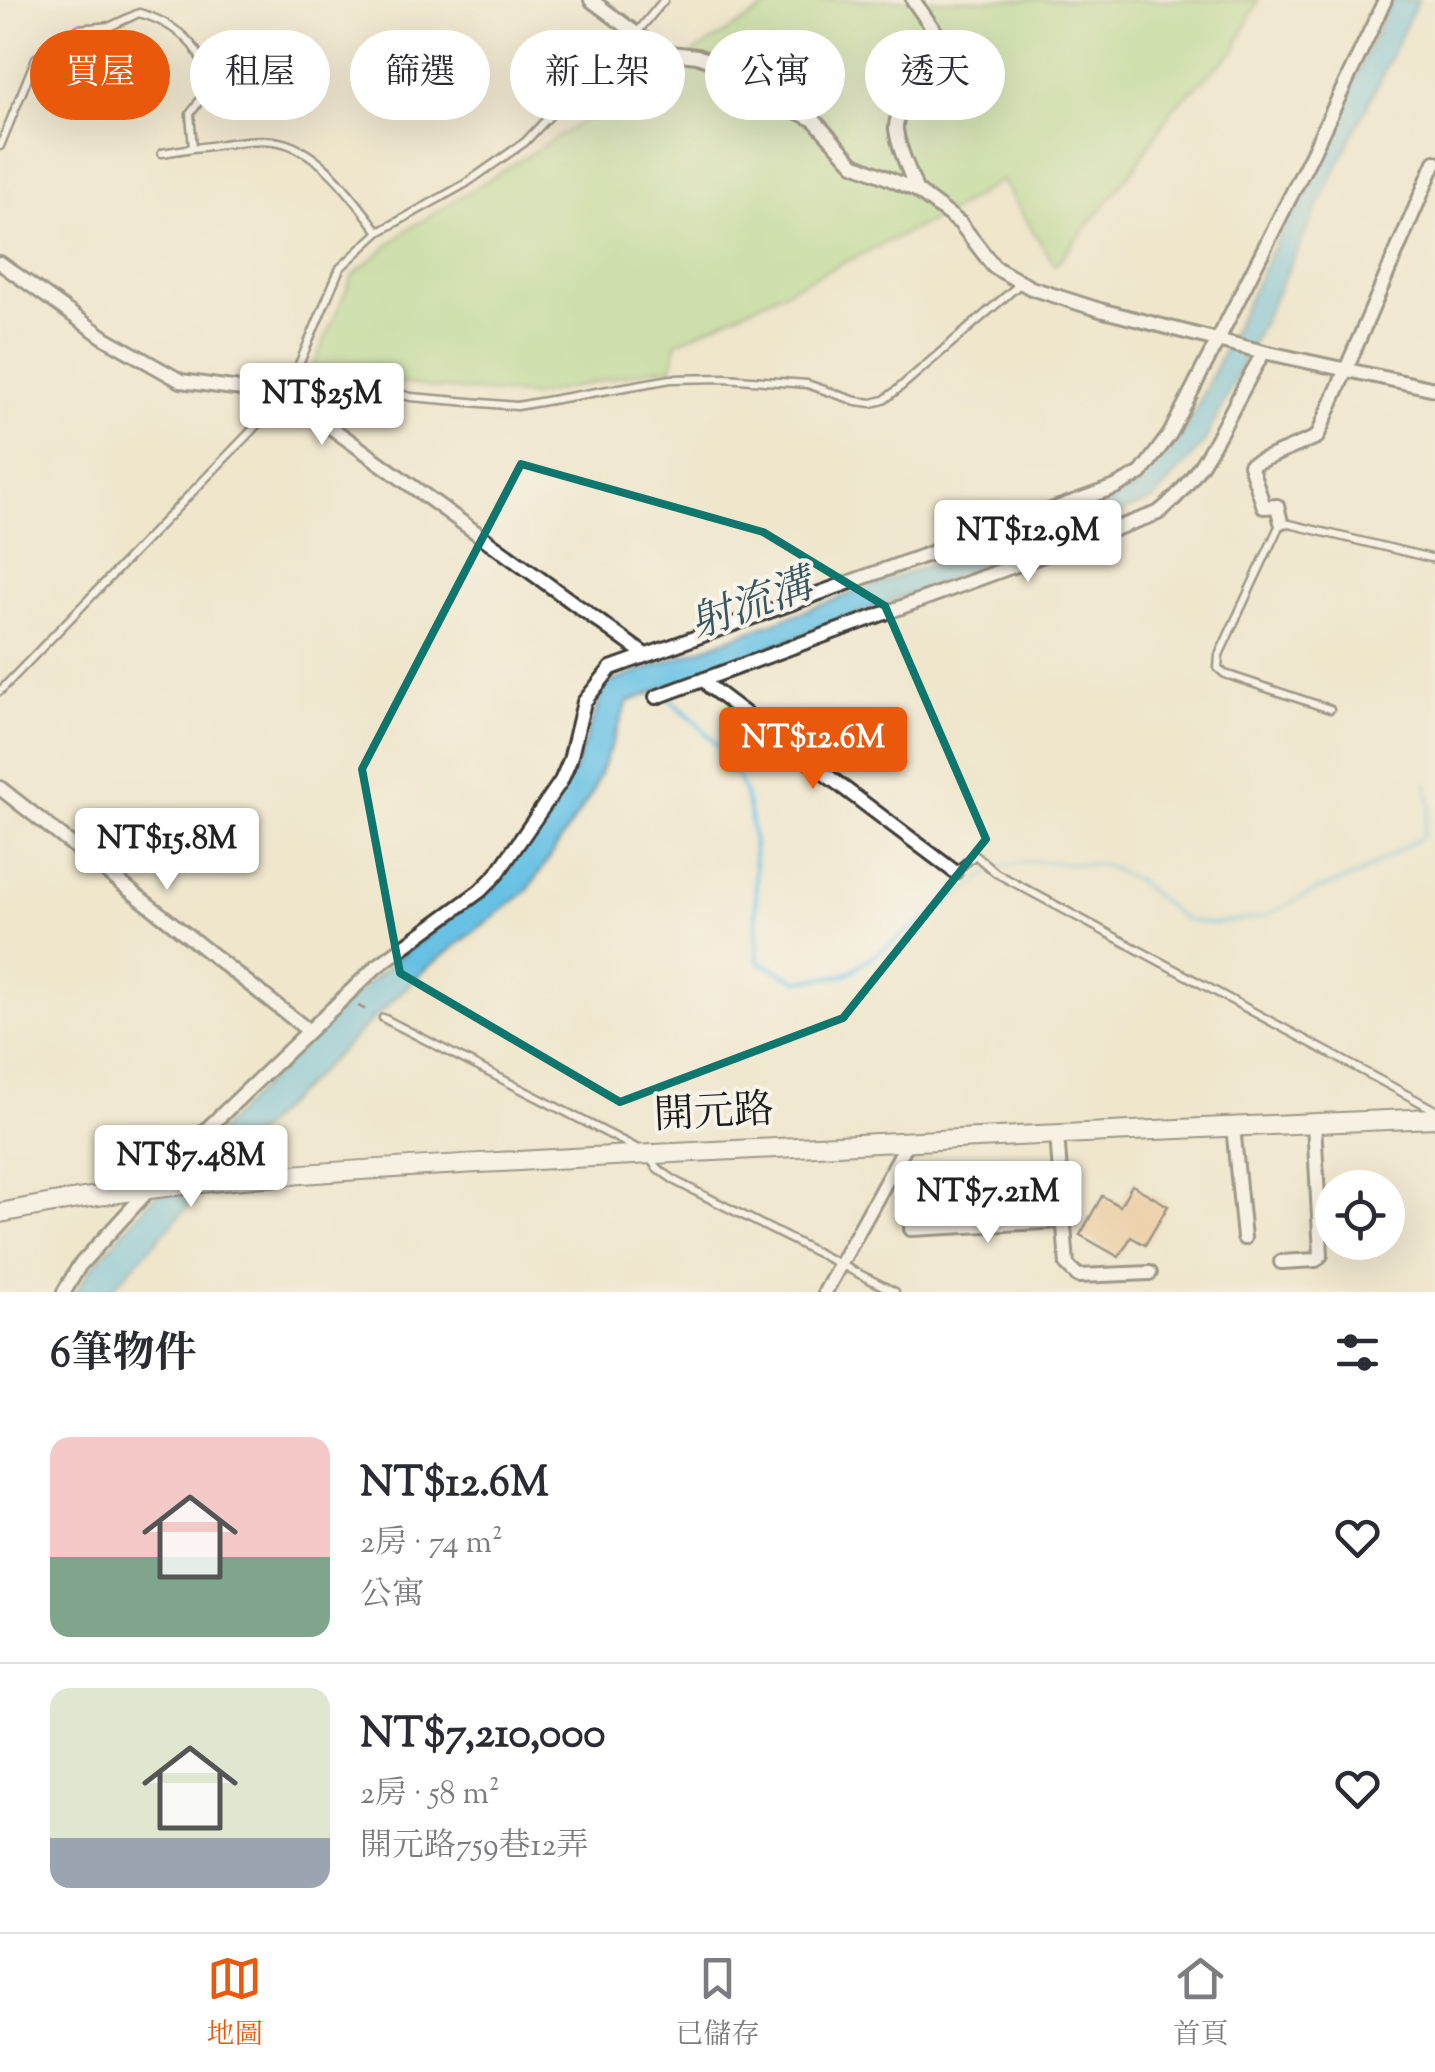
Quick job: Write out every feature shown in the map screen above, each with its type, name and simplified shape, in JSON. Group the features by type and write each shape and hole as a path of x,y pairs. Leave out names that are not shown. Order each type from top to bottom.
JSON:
{"main road":[{"name":"開元路","path":"0,1213 86,1196 418,1167 909,1140 1435,1118"}],"street":[{"path":"590,0 628,30"},
{"path":"913,0 939,37 934,56 921,70 896,121 896,132 916,190"},
{"path":"64,1292 79,1266 188,1147 308,1031 376,968 480,892 497,874 560,780 570,760 584,702 611,668 1141,473 1170,434 1222,340 1385,0"},
{"path":"685,55 731,69 762,96 814,120 854,164 916,190 960,223 994,267 1021,282 1100,310 1435,389"},
{"path":"1281,522 1278,506 1264,507 1250,464 1318,437 1435,162"},
{"path":"0,263 105,338 181,381 286,395 644,654"},
{"path":"656,696 1158,512 1176,500 1203,460 1261,351"},
{"path":"704,679 725,699 956,872"},
{"path":"0,788 308,1031"},
{"path":"1282,1262 1316,1260 1321,1255 1314,1123"},
{"path":"1234,1126 1244,1238"},
{"path":"1057,1134 1067,1265 1078,1276 1150,1273"},
{"path":"825,1292 909,1140"},
{"path":"910,1229 1063,1221"}],"lane":[{"path":"641,30 664,0"},
{"path":"0,146 36,58 71,38 78,29 111,26 139,13 151,16 194,47 206,68 202,100 190,114 194,148"},
{"path":"0,691 286,395 340,268 378,232 466,184 525,142 546,120"},
{"path":"162,153 266,140 297,149 322,166 378,232"},
{"path":"286,395 315,384 368,386 411,397 517,406 671,379 724,378 808,384 872,404 898,389 1021,282"},
{"path":"1330,709 1225,674 1218,668 1219,655 1281,522 1435,560"},
{"path":"956,872 974,855 996,873 1435,1110"},
{"path":"382,1018 647,1154 656,1168 677,1182 895,1292"}],"path":[{"path":"343,999 382,1018"}],"highlighted area":[{"path":"521,464 763,532 885,606 986,839 843,1018 620,1102 400,973 362,769"}],"green space":[{"path":"779,0 1258,0 1234,51 1173,108 1133,170 1055,265 1001,180 952,211 676,343 672,368 534,396 434,388 312,369 353,275 407,230 585,120 685,120 685,58 705,46 705,120 845,120 845,30 730,30"}],"water":[{"path":"1392,0 1418,0 1204,443 1153,500 628,702 592,793 528,890 424,970 261,1128 109,1292 76,1292 89,1271 148,1203 345,1003 496,883 573,773 606,684 1133,490 1186,429"}],"building":[{"path":"1132,1185 1168,1206 1145,1245 1131,1237 1119,1257 1080,1235 1102,1196 1120,1206"}],"waterway":[{"path":"667,697 709,736 741,784 754,846 758,961 798,981 845,975 996,867 1032,861 1104,865 1136,880 1184,920 1213,924 1263,917 1314,891 1358,875 1422,836 1430,806 1426,782"}],"water label":[{"name":"射流溝","path":"752,607"}]}
